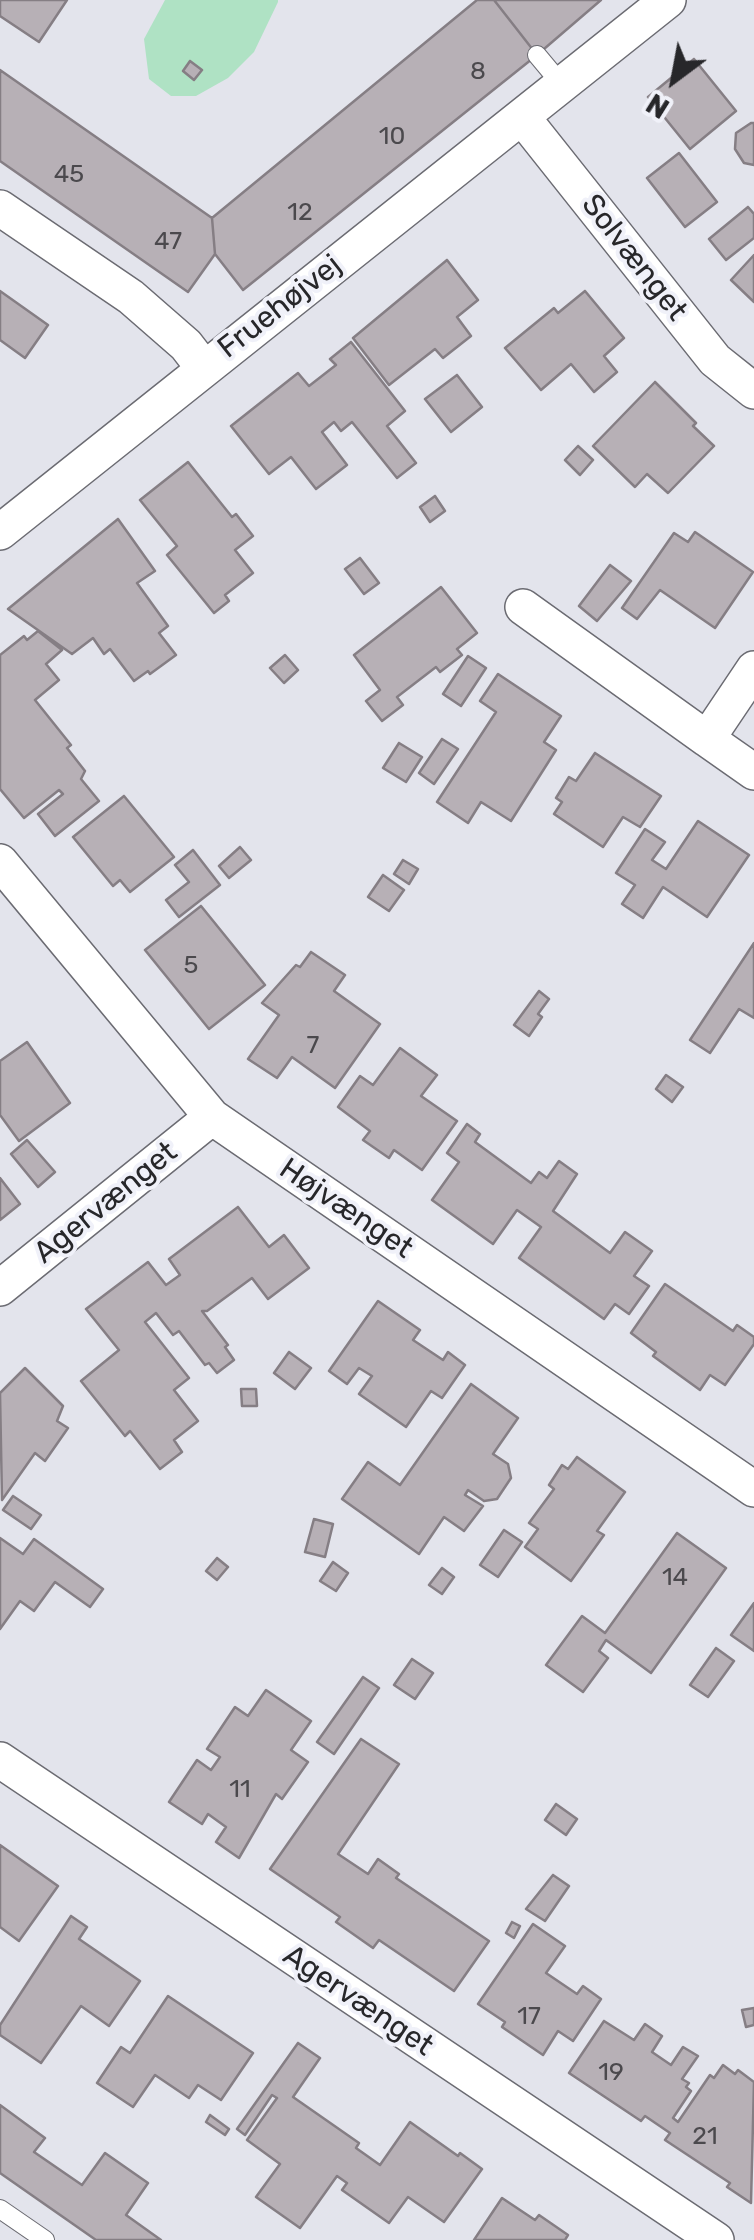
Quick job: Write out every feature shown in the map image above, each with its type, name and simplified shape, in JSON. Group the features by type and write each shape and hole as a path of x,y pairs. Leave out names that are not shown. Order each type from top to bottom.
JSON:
{"street":[{"name":"Fruehøjvej","path":"0,532 668,0"},
{"name":"Solvænget","path":"522,117 715,360 754,392"},
{"path":"0,208 132,297 186,345 203,367"},
{"path":"524,607 754,772"},
{"path":"708,739 754,669"},
{"name":"Højvænget","path":"0,862 212,1117 754,1488"},
{"name":"Agervænget","path":"0,1288 212,1117"},
{"name":"Agervænget","path":"0,1760 716,2240"}],"lane":[{"path":"537,55 562,85"},
{"path":"0,2209 45,2240"}],"green space":[{"path":"165,0 278,2 254,52 228,78 196,96 171,96 149,79 144,39"}],"building":[{"path":"0,0 67,0 39,42 0,16"},
{"path":"477,0 494,0 537,55 243,290 215,254 212,218"},
{"path":"494,0 601,0 537,55"},
{"path":"694,59 736,111 690,149 648,97"},
{"path":"190,61 202,70 194,80 183,71"},
{"path":"0,70 212,218 215,254 188,292 0,161"},
{"path":"751,123 754,165 744,163 735,149 736,133"},
{"path":"679,153 717,202 685,227 647,178"},
{"path":"748,207 754,214 754,238 726,260 709,239"},
{"path":"754,255 754,302 731,280"},
{"path":"447,260 478,300 457,317 471,336 443,358 435,349 389,385 353,338"},
{"path":"0,291 48,325 25,358 0,340"},
{"path":"585,291 624,338 604,356 617,372 594,392 571,364 541,390 505,348 554,308 558,313"},
{"path":"351,342 405,411 387,426 416,463 397,478 352,422 341,431 334,422 322,432 347,465 316,489 291,457 269,474 231,426 298,373 309,386 336,365 330,359"},
{"path":"457,375 482,407 451,432 425,399"},
{"path":"655,382 714,446 668,493 647,474 635,487 593,446"},
{"path":"578,446 593,460 580,475 565,460"},
{"path":"188,462 232,517 236,514 253,536 235,550 253,573 225,595 229,601 214,613 167,555 177,546 140,500"},
{"path":"435,496 445,511 430,522 420,507"},
{"path":"118,519 155,571 137,583 168,626 159,633 176,655 134,681 110,649 104,654 93,638 72,654 8,609"},
{"path":"695,532 753,572 715,628 660,590 637,619 622,608 674,533 688,542"},
{"path":"360,558 379,583 364,594 345,569"},
{"path":"610,565 631,581 597,621 579,606"},
{"path":"441,587 477,633 457,649 462,655 440,672 436,667 397,697 403,705 382,721 366,701 380,690 354,655"},
{"path":"38,631 62,650 46,664 59,680 35,700 71,745 67,748 85,771 81,779 99,801 55,836 38,814 63,794 59,790 24,818 0,789 0,655 24,636 27,640"},
{"path":"285,655 298,670 284,683 270,668"},
{"path":"468,656 486,668 461,706 443,694"},
{"path":"498,674 561,716 544,742 556,750 511,821 481,802 468,823 437,802 496,712 480,701"},
{"path":"442,739 458,749 434,784 419,773"},
{"path":"399,743 422,757 406,782 383,768"},
{"path":"595,753 661,796 640,827 623,817 603,847 554,814 562,802 556,798 569,777 576,781"},
{"path":"124,796 174,857 130,892 120,880 113,886 73,837"},
{"path":"698,821 749,855 707,917 663,887 643,918 622,904 635,885 616,873 645,829 665,842 652,860 666,869"},
{"path":"240,847 251,860 229,878 219,866"},
{"path":"193,850 220,885 179,917 166,900 189,882 175,865"},
{"path":"403,860 418,869 409,884 394,874"},
{"path":"383,875 404,890 389,911 368,897"},
{"path":"201,906 265,985 209,1029 145,950"},
{"path":"754,943 754,1018 739,1009 710,1053 690,1040"},
{"path":"311,952 345,975 334,991 380,1024 335,1088 292,1057 277,1078 248,1059 279,1015 262,1003"},
{"path":"539,991 549,999 529,1036 514,1025"},
{"path":"27,1042 70,1103 19,1141 0,1115 0,1061"},
{"path":"400,1048 437,1075 421,1096 457,1121 422,1170 394,1150 389,1158 363,1140 370,1131 338,1107 360,1076 373,1085"},
{"path":"666,1075 683,1087 672,1102 656,1089"},
{"path":"467,1124 480,1134 475,1142 531,1183 539,1172 547,1178 559,1161 577,1174 553,1211 610,1253 625,1232 652,1251 634,1276 649,1286 629,1314 615,1304 604,1319 519,1258 541,1227 517,1210 493,1244 432,1200 459,1162 447,1153"},
{"path":"27,1140 55,1172 38,1187 11,1154"},
{"path":"0,1178 20,1204 0,1220"},
{"path":"238,1207 269,1247 284,1235 309,1268 268,1299 252,1278 202,1311 228,1345 225,1347 234,1360 217,1373 209,1363 205,1365 179,1331 173,1335 156,1313 145,1322 189,1378 174,1390 198,1421 174,1440 182,1452 160,1469 130,1431 125,1436 81,1381 119,1350 86,1309 148,1262 166,1285 180,1275 169,1259"},
{"path":"665,1284 733,1331 737,1325 754,1337 754,1344 725,1385 710,1375 700,1390 653,1356 656,1352 631,1333"},
{"path":"378,1301 420,1330 413,1340 443,1360 448,1352 465,1365 442,1398 431,1391 406,1427 359,1394 372,1376 359,1368 347,1384 329,1371"},
{"path":"289,1352 311,1368 295,1389 274,1373"},
{"path":"25,1368 63,1406 57,1421 68,1428 45,1461 35,1453 2,1500 0,1393"},
{"path":"471,1384 518,1418 493,1454 508,1464 511,1478 497,1499 484,1501 468,1490 465,1495 483,1506 464,1531 444,1517 419,1554 342,1499 368,1462 400,1485"},
{"path":"241,1389 256,1389 257,1406 242,1406"},
{"path":"577,1457 625,1492 597,1531 604,1535 571,1581 525,1547 538,1529 529,1523 554,1489 549,1485 562,1465 568,1469"},
{"path":"13,1496 41,1515 31,1529 3,1510"},
{"path":"314,1519 333,1524 325,1557 305,1552"},
{"path":"504,1530 522,1542 498,1577 480,1565"},
{"path":"677,1533 726,1568 651,1673 606,1640 599,1651 608,1658 583,1692 546,1665 582,1616 605,1633"},
{"path":"0,1538 23,1554 34,1539 103,1589 90,1607 55,1582 34,1611 20,1601 0,1629"},
{"path":"217,1558 228,1567 217,1580 206,1571"},
{"path":"333,1562 348,1573 336,1591 320,1581"},
{"path":"442,1568 454,1577 442,1594 429,1585"},
{"path":"754,1603 754,1651 731,1635"},
{"path":"716,1648 734,1661 708,1697 690,1685"},
{"path":"412,1659 433,1673 415,1699 394,1685"},
{"path":"363,1677 379,1688 334,1754 317,1742"},
{"path":"266,1690 311,1721 291,1750 308,1762 282,1799 276,1794 239,1858 216,1842 226,1827 208,1814 202,1824 169,1802 197,1760 211,1770 220,1757 207,1749 235,1707 248,1716"},
{"path":"361,1739 399,1764 338,1854 368,1874 378,1859 399,1874 396,1878 489,1941 454,1991 379,1940 373,1948 336,1922 340,1917 270,1869"},
{"path":"556,1804 577,1819 566,1835 545,1820"},
{"path":"0,1845 58,1886 19,1941 0,1927"},
{"path":"553,1875 569,1886 545,1921 526,1909"},
{"path":"71,1916 87,1927 79,1939 140,1981 109,2026 81,2006 41,2063 0,2035 0,2025"},
{"path":"512,1922 520,1926 514,1938 506,1933"},
{"path":"533,1924 565,1946 546,1973 577,1994 583,1986 601,1999 573,2041 558,2031 543,2055 502,2027 505,2022 478,2004"},
{"path":"168,1996 253,2053 221,2100 198,2085 189,2098 155,2075 133,2107 97,2083 121,2047 130,2053"},
{"path":"754,2008 754,2025 746,2027 742,2010"},
{"path":"604,2021 634,2040 645,2024 662,2036 652,2052 671,2065 683,2047 698,2056 682,2079 689,2083 686,2087 691,2091 673,2118 678,2122 710,2075 714,2078 723,2065 754,2082 751,2203 727,2187 730,2183 665,2140 670,2133 645,2116 641,2121 569,2073"},
{"path":"298,2043 320,2058 293,2097 359,2143 356,2148 380,2165 410,2122 482,2169 444,2222 408,2197 389,2223 342,2190 347,2183 337,2176 300,2228 256,2197 280,2164 247,2140 277,2098 272,2095 245,2135 237,2129"},
{"path":"0,2105 45,2138 34,2152 82,2185 105,2153 148,2183 126,2215 161,2240 96,2240 0,2173"},
{"path":"210,2115 229,2129 225,2135 206,2122"},
{"path":"502,2198 535,2220 539,2215 568,2235 565,2240 474,2240"}]}
